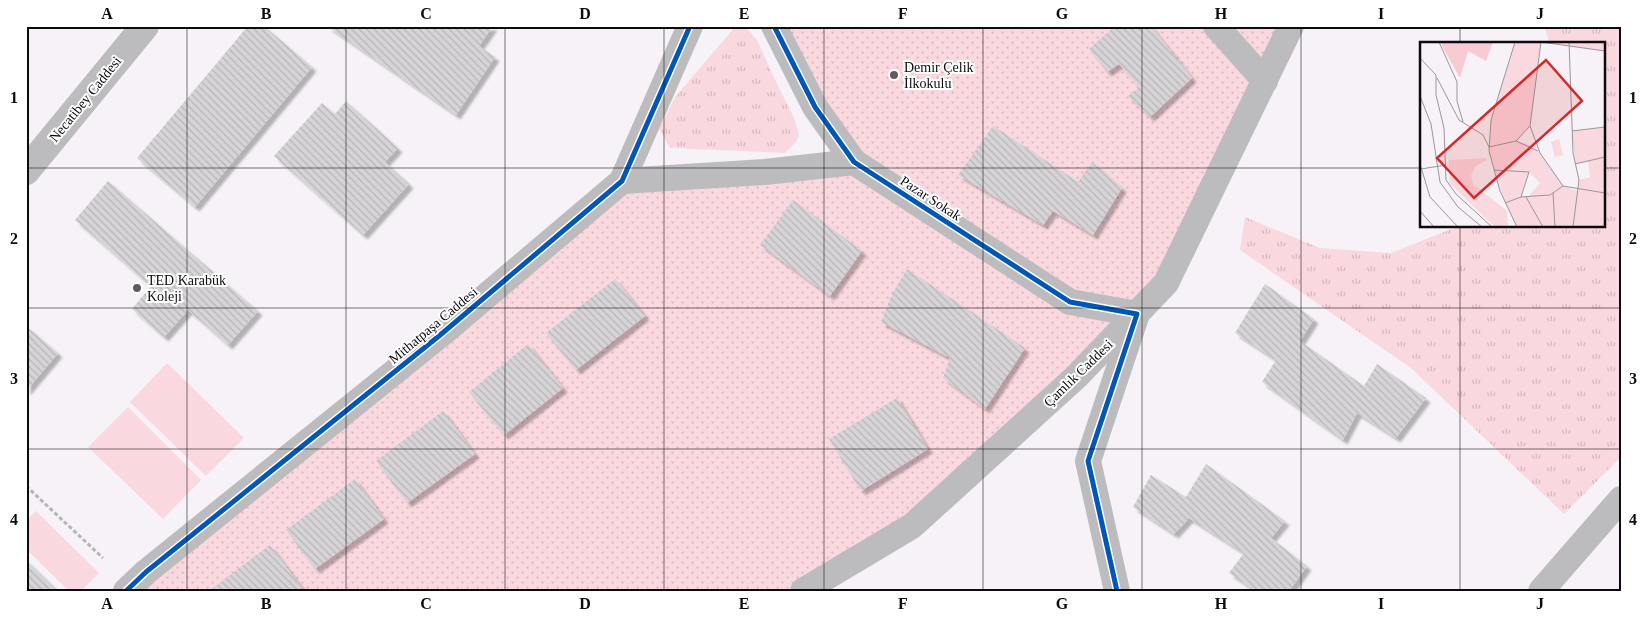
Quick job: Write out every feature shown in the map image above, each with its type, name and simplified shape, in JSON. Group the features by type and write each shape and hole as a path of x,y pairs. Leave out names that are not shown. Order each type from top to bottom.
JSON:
{"street":[{"name":"Necatibey Caddesi","path":"26,171 145,26"},
{"name":"Mithatpaşa Caddesi","path":"126,591 146,572 439,336 622,181 690,26"},
{"name":"Pazar Sokak","path":"774,26 815,107 854,162 1070,302 1137,314"},
{"path":"1216,26 1265,81"},
{"name":"Çamlık Caddesi","path":"803,591 912,526 1076,377 1166,283 1291,26"},
{"path":"622,181 765,172 854,162"},
{"path":"1117,591 1088,461 1137,314"},
{"path":"1541,591 1621,498"}],"path":[{"path":"26,486 103,558"}],"green space":[{"path":"736,26 745,26 757,40 794,118 799,134 796,142 785,153 670,148 659,129 676,96"},
{"path":"774,26 1291,26 1166,283 912,526 803,591 126,591 622,181 854,161"},
{"path":"1544,26 1621,26 1621,457 1564,514 1411,368 1240,250 1245,217 1320,248 1391,253 1454,228 1604,228 1604,42 1548,42"},
{"path":"167,363 244,438 206,476 130,402"},
{"path":"128,407 201,480 163,519 88,447"},
{"path":"36,511 99,573 81,591 69,591 26,549 26,521"}],"building":[{"path":"248,26 264,26 312,67 195,207 137,158"},
{"path":"327,26 493,26 479,46 495,57 456,115"},
{"path":"1115,26 1151,26 1192,78 1150,117 1128,96 1140,87 1119,64 1107,72 1089,49"},
{"path":"346,101 398,148 385,162 409,184 363,235 274,156 322,103 335,114"},
{"path":"993,126 1078,182 1092,162 1122,188 1093,235 1053,211 1043,225 958,175"},
{"path":"108,181 258,311 228,345 188,310 164,337 132,309 151,286 75,220"},
{"path":"793,200 862,251 830,296 760,245"},
{"path":"907,269 1025,348 985,409 943,378 950,358 881,322 892,294"},
{"path":"615,279 645,316 576,370 546,333"},
{"path":"1265,284 1314,319 1300,341 1364,386 1377,364 1426,398 1396,438 1357,413 1343,440 1262,382 1276,360 1235,333"},
{"path":"26,326 58,353 26,391"},
{"path":"528,344 563,388 504,435 469,392"},
{"path":"897,398 928,449 861,491 829,439"},
{"path":"443,411 475,454 407,503 376,461"},
{"path":"1206,464 1285,521 1271,538 1307,566 1289,591 1256,591 1229,573 1244,553 1189,518 1174,534 1133,507 1151,475 1186,497"},
{"path":"355,479 384,519 315,569 286,530"},
{"path":"270,545 302,588 298,591 209,591"},
{"path":"26,560 58,591 26,591"}],"cycle path":[{"path":"126,591 146,572 439,336 622,181 690,26"},
{"path":"774,26 815,107 854,162 1070,302 1137,314 1088,461 1117,591"}],"place":[{"name":"Demir Çelik İlkokulu","path":"894,75"},
{"name":"TED Karabük Koleji","path":"137,288"}]}
